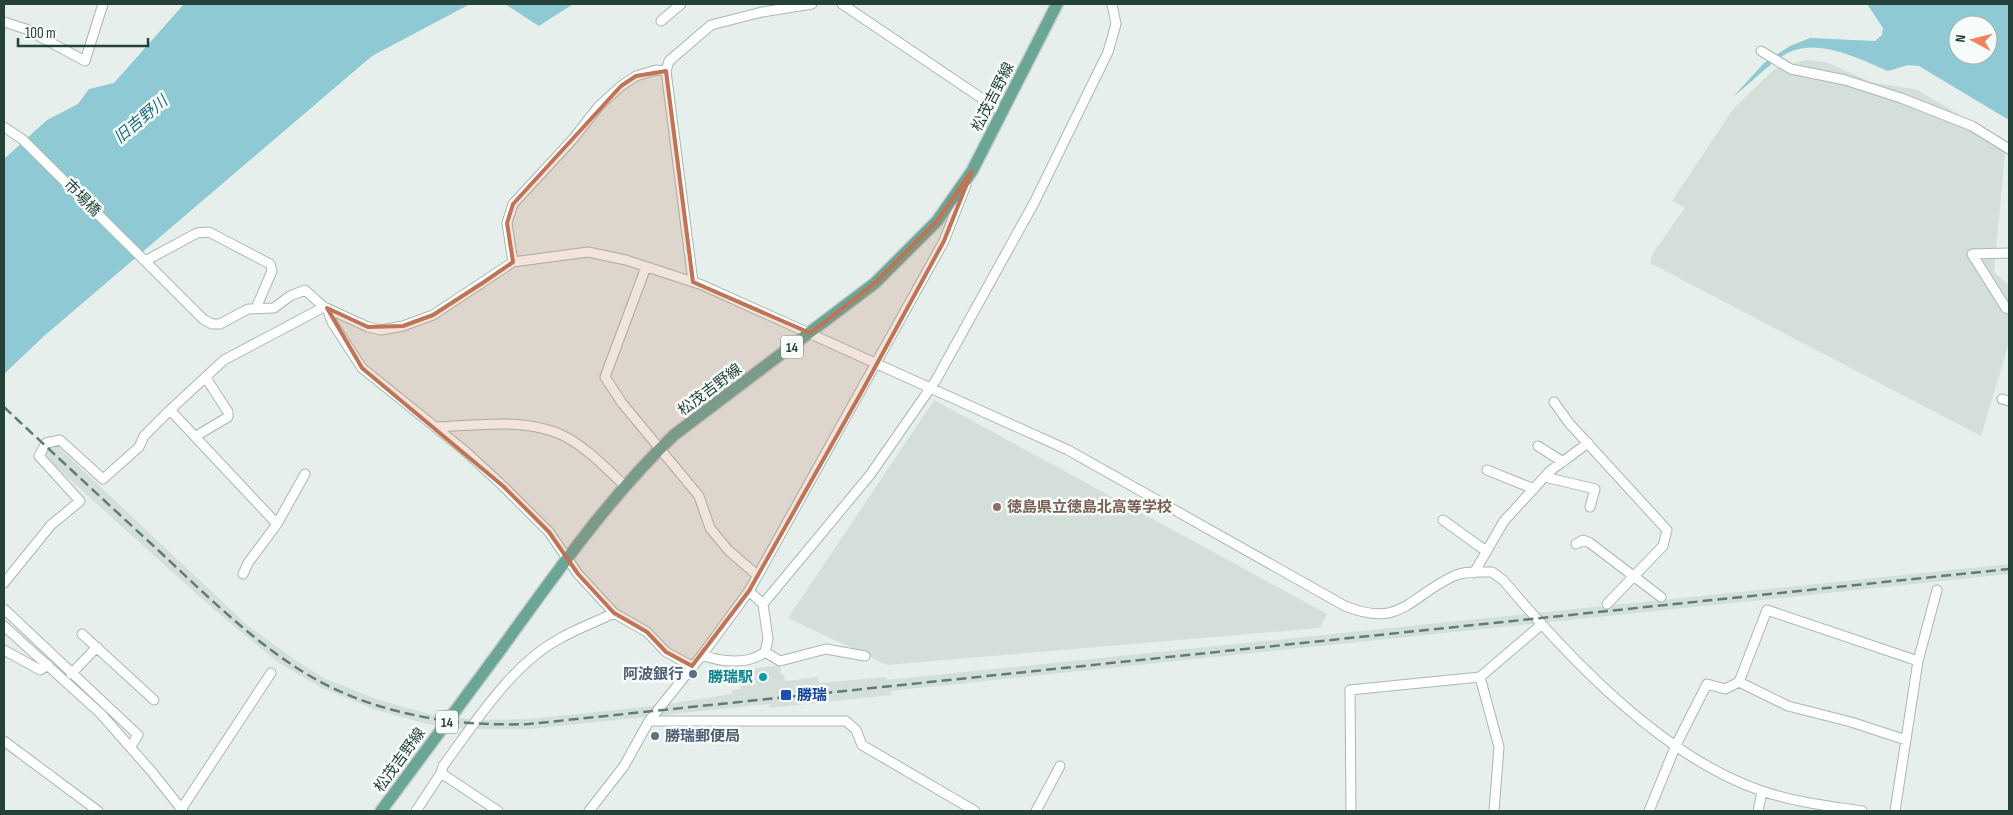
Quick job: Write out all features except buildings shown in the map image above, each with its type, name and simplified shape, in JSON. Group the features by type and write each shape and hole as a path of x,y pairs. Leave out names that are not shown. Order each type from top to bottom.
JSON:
{"main road":[{"name":"松茂吉野線","path":"381,811 567,560 625,486 674,436 874,283 937,221 972,171 1057,4"}],"street":[{"path":"4,22 26,28 85,61 103,4"},
{"path":"661,21 681,4"},
{"path":"693,282 666,71 669,61 711,25 762,12 812,4"},
{"path":"842,4 1002,112"},
{"path":"763,604 870,475 931,388 1010,249 1083,106 1113,37 1116,24 1112,4"},
{"path":"1761,51 1791,69 1845,80 1901,98 1972,126 2009,150"},
{"path":"513,262 507,223 513,204 573,139 599,106 621,86 636,76 656,70 666,71"},
{"name":"市場橋","path":"4,127 22,139 203,318 212,324 220,324 248,309 256,308"},
{"path":"590,811 624,766 649,721 702,655 748,591 877,364 944,241 972,171"},
{"path":"143,259 197,233 209,232 221,236 270,264 272,270 256,308 274,308 290,296 305,290 325,308 368,327 381,330 403,326 433,315 513,262 588,252 646,266 693,282 810,333 1068,450 1345,606 1362,612 1394,613 1455,575 1492,572 1503,580 1571,658 1676,745 1741,783 1762,792 1788,799 1862,811"},
{"path":"2009,253 1972,254 2006,308 2009,309"},
{"path":"646,266 605,377 659,450 699,496 710,528 728,550 757,575"},
{"path":"4,583 51,525 80,502 39,456 46,443 60,440 103,479 139,447 144,436 224,360 325,308"},
{"path":"325,308 362,368 497,480 549,532 567,560 614,613 647,632 666,652 692,666"},
{"path":"196,436 228,417 228,412 206,378"},
{"path":"1554,402 1569,423 1668,530 1662,546 1607,604"},
{"path":"170,410 278,524"},
{"path":"435,427 507,424 545,428 563,435 591,455 625,486"},
{"path":"1474,573 1504,521 1544,477 1588,442"},
{"path":"1538,446 1563,462"},
{"path":"1487,470 1534,489"},
{"path":"243,574 248,563 278,524 305,474"},
{"path":"1544,477 1595,489 1590,507"},
{"path":"1443,520 1486,551"},
{"path":"1576,544 1583,540 1590,542 1661,597"},
{"path":"1895,811 1918,661 1937,590"},
{"path":"702,655 721,662 758,658 765,652 768,639 763,604 748,591"},
{"path":"4,609 138,735 131,746"},
{"path":"1649,811 1676,745 1708,684 1725,689 1739,682 1767,610 1918,661"},
{"path":"416,811 441,773 443,766 483,710 518,671 558,639 614,613"},
{"path":"1351,811 1350,690 1480,677 1541,625"},
{"path":"4,626 101,714 131,746 182,810 271,673"},
{"path":"82,634 154,700"},
{"path":"71,674 97,647"},
{"path":"765,652 780,661 826,649 865,656"},
{"path":"4,650 40,670 48,666"},
{"path":"1480,677 1499,748 1494,811"},
{"path":"1739,682 1788,706 1851,722 1906,740"},
{"path":"649,721 846,721 856,730 862,745 975,811"},
{"path":"4,741 98,811"},
{"path":"1036,811 1060,766"},
{"path":"441,773 498,811"},
{"path":"1758,811 1762,792"}],"highlighted area":[{"path":"666,71 693,282 810,333 875,283 937,221 972,171 944,241 749,591 692,666 666,652 647,632 614,613 578,574 549,532 503,486 362,368 327,308 368,327 403,326 433,315 513,262 507,223 513,204 621,86 636,76"}],"shaded area":[{"path":"1806,60 1826,62 1871,82 1918,90 2006,143 1994,272 2009,285 2009,342 1981,436 1650,263 1653,253 1685,208 1672,201 1733,109 1776,68"},
{"name":"徳島県立徳島北高等学校","path":"934,400 1327,614 1320,628 887,665 788,618"},
{"path":"54,443 247,625 304,666 326,679 376,699 429,714 476,720 529,719 662,705 732,694 732,690 741,689 739,670 780,665 781,674 783,674 786,681 818,677 819,683 886,677 887,680 2009,564 2009,574 890,691 891,695 770,708 769,704 530,729 470,729 427,724 373,709 322,688 279,663 211,607 45,457 45,454"}],"water":[{"name":"旧吉野川","path":"184,4 470,4 372,56 44,336 4,374 4,159 47,120 78,104 89,89 114,83"},
{"path":"505,4 573,4 539,26"},
{"path":"1867,4 2009,4 2009,120 1919,66 1908,65 1888,71 1849,55 1821,48 1794,50 1781,57 1733,97 1764,63 1790,46 1810,38 1875,41 1882,35 1883,28"}],"railway":[{"path":"4,407 244,629 300,670 326,685 382,707 440,720 469,723 529,724 2009,569"}],"place":[{"name":"徳島県立徳島北高等学校","path":"997,507"},
{"name":"阿波銀行","path":"693,674"},
{"name":"勝瑞駅","path":"763,677"},
{"name":"勝瑞","path":"786,695"},
{"name":"勝瑞郵便局","path":"655,736"}]}
